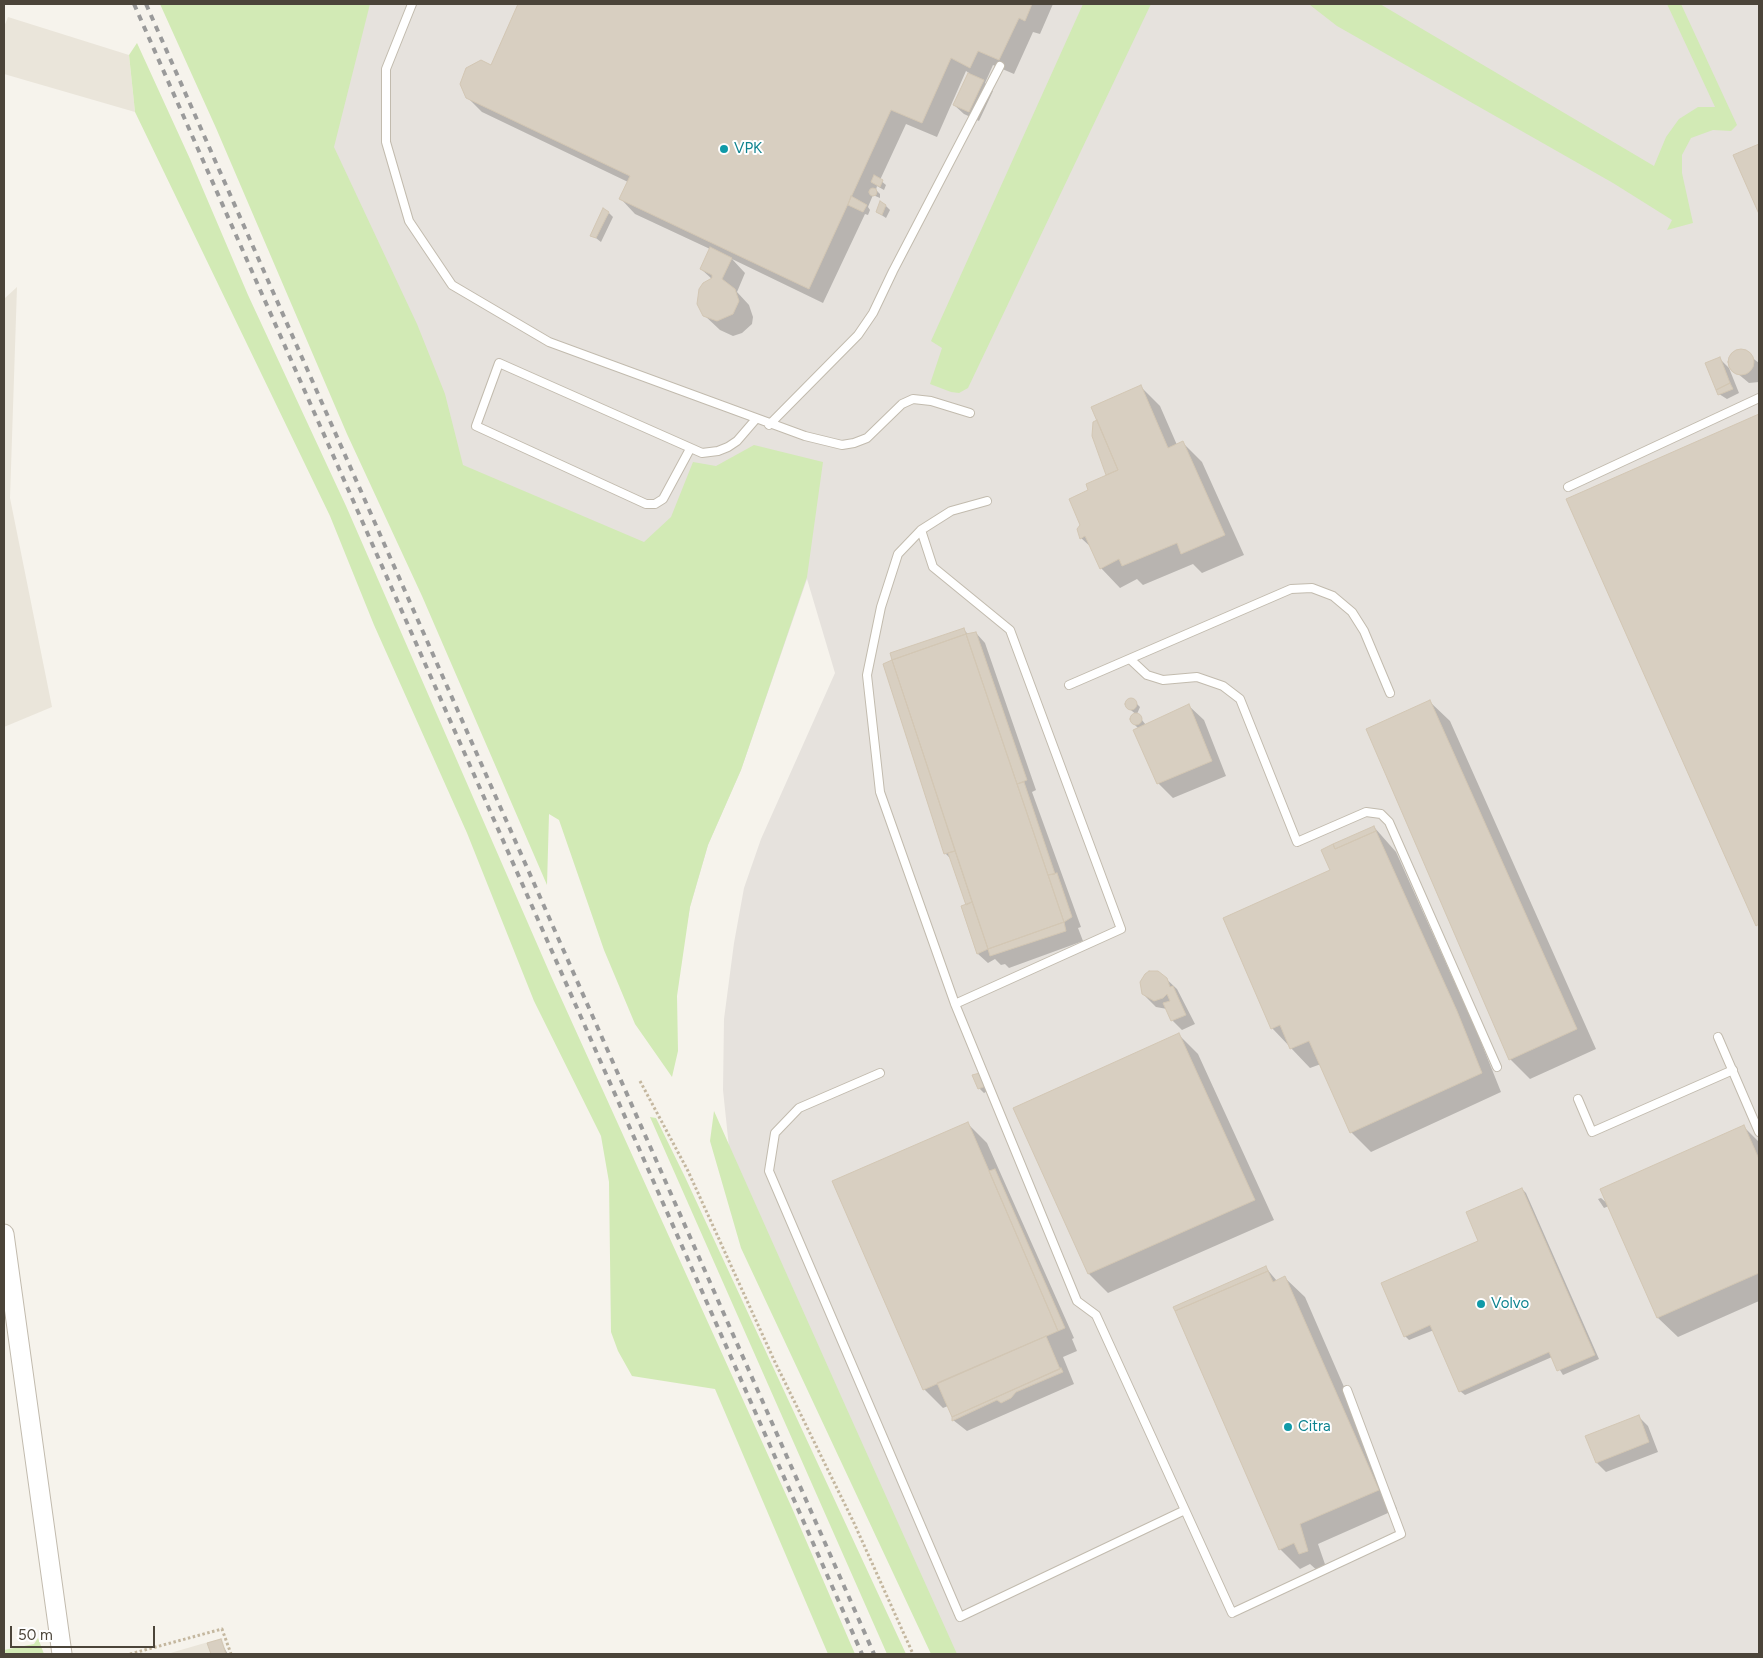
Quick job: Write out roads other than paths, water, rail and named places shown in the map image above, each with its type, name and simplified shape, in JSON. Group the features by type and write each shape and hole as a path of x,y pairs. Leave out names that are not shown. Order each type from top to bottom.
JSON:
{"street":[{"path":"4,1234 62,1654"}],"lane":[{"path":"412,4 386,69 386,142 410,222 452,285 549,342 769,425 842,445 867,438 902,404 913,399 930,401 970,413"},
{"path":"769,425 858,335 874,313 892,271 1000,66"},
{"path":"690,449 663,499 655,504 646,504 476,426 499,363 690,449 710,453 728,447 737,441 756,420"},
{"path":"1568,487 1759,398"},
{"path":"987,501 951,511 921,530 898,554 881,607 868,675 880,792 955,1004 1077,1301 1096,1316 1232,1613 1400,1534 1347,1390"},
{"path":"921,530 933,567 1010,630 1121,929 955,1004"},
{"path":"1070,685 1292,589 1312,588 1333,596 1352,612 1364,630 1390,693"},
{"path":"1131,660 1147,675 1163,680 1197,677 1223,686 1240,699 1297,842 1366,812 1381,814 1389,822 1496,1067"},
{"path":"1718,1037 1759,1132"},
{"path":"1578,1099 1592,1132 1733,1070"},
{"path":"880,1073 799,1108 775,1133 769,1171 960,1617 1185,1510"}],"railway":[{"path":"134,4 862,1654"},
{"path":"146,4 874,1654"}],"place":[{"name":"VPK","path":"724,149"},
{"name":"Volvo","path":"1481,1304"},
{"name":"Citra","path":"1288,1427"}]}
